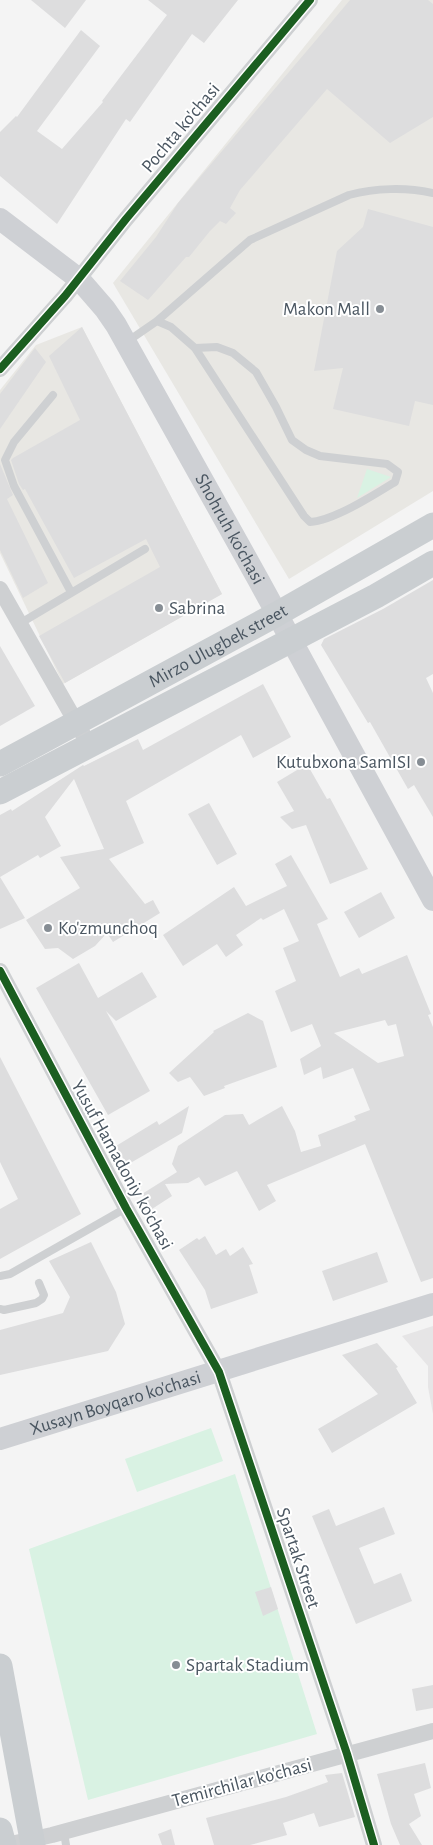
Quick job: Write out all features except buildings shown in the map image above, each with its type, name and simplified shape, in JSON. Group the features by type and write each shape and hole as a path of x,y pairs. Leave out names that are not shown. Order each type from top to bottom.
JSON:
{"main road":[{"name":"Shohruh ko'chasi","path":"0,219 79,279 105,309 126,342 292,640 433,900"},
{"name":"Mirzo Ulugbek street","path":"0,792 83,734 277,614 433,525"},
{"name":"Mirzo Ulugbek street","path":"0,764 83,734 292,640 376,596 433,563"},
{"name":"Xusayn Boyqaro ko'chasi","path":"0,1439 433,1304"},
{"path":"0,1666 49,1839"},
{"path":"0,1830 5,1845"}],"street":[{"name":"Pochta ko'chasi","path":"0,369 79,279 132,212 310,0"},
{"path":"0,589 83,734"},
{"name":"Yusuf Hamadoniy ko'chasi","path":"0,971 126,1208 219,1372"},
{"name":"Spartak Street","path":"219,1372 347,1754 374,1845"},
{"name":"Temirchilar ko'chasi","path":"5,1845 49,1839 433,1731"}],"lane":[{"path":"126,342 157,321 250,240 359,192 385,190 433,193"},
{"path":"157,321 171,327 195,348 304,516 310,522 320,522 395,482 398,472 387,464 320,456 306,450 292,440 276,406 256,372 234,353 217,347 195,348"},
{"path":"53,395 14,442 6,460 14,486 71,592"},
{"path":"19,624 145,548"},
{"path":"0,1276 10,1274 126,1208"},
{"path":"0,1310 42,1299 44,1295 38,1282"}],"shaded area":[{"path":"342,0 433,0 433,491 289,579 113,283"},
{"path":"82,327 222,594 63,684 0,553 0,390 36,345"},
{"path":"433,1326 433,1414 428,1387 428,1366 402,1336"}],"green space":[{"path":"367,469 391,477 357,498"},
{"path":"211,1428 223,1461 137,1492 125,1459"},
{"name":"Spartak Stadium","path":"235,1474 317,1734 88,1800 29,1549"}],"cycle path":[{"path":"0,369 65,296 126,219 310,0"},
{"path":"0,971 126,1208 219,1372 347,1754 374,1845"}],"place":[{"name":"Makon Mall","path":"380,309"},
{"name":"Sabrina","path":"159,608"},
{"name":"Kutubxona SamISI","path":"421,762"},
{"name":"Ko'zmunchoq","path":"48,928"},
{"name":"Spartak Stadium","path":"176,1665"}]}
